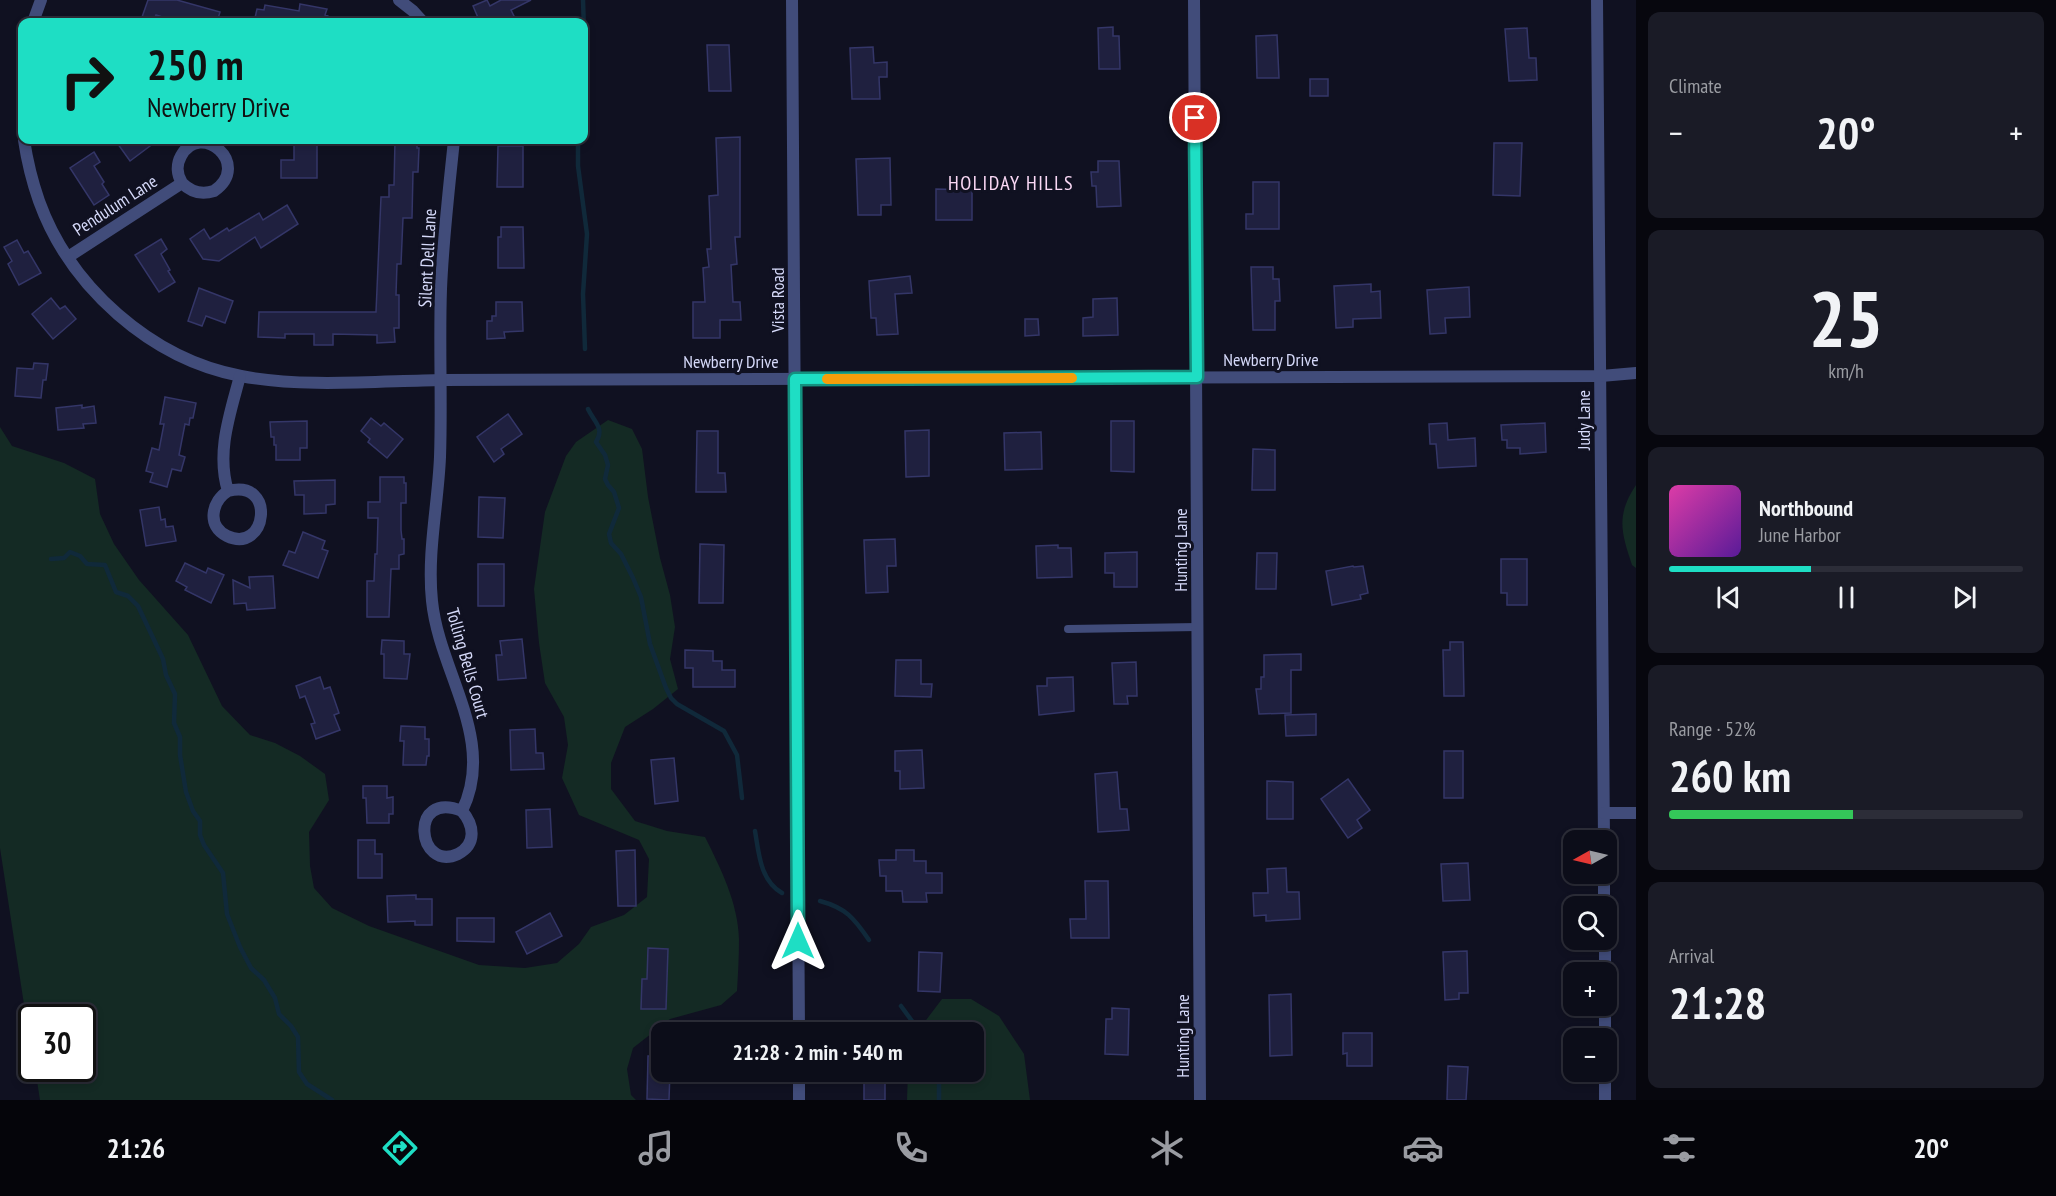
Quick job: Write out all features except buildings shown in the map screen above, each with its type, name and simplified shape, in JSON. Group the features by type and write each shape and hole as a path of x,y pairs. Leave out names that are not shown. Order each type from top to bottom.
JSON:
{"street":[{"path":"34,18 41,0"},
{"path":"399,0 419,18"},
{"name":"Vista Road","path":"792,0 799,1022"},
{"name":"Hunting Lane","path":"1194,0 1200,1100"},
{"name":"Judy Lane","path":"1598,0 1604,830"},
{"name":"Newberry Drive","path":"25,144 39,203 68,257 98,295 121,317 148,337 187,358 240,376 299,382 1601,376 1636,373"},
{"name":"Pendulum Lane","path":"194,144 183,152 178,162 178,173 186,187 197,192 214,190 226,178 228,166 225,155 212,144"},
{"name":"Silent Dell Lane","path":"442,380 441,290 454,144"},
{"name":"Pendulum Lane","path":"68,257 183,183"},
{"path":"228,491 224,477 223,447 240,376"},
{"name":"Tolling Bells Court","path":"442,380 439,483 430,578 436,628 471,735 473,777 462,811"},
{"path":"234,489 246,491 257,498 260,504 262,510 260,522 248,536 229,537 223,534 215,524 213,511 215,505 218,499 228,491 234,489"},
{"path":"442,807 452,807 462,811 470,820 471,841 464,850 455,855 445,856 435,853 428,846 424,836 427,818 442,807"},
{"path":"1604,813 1636,813"},
{"path":"799,1082 799,1100"},
{"path":"1605,1082 1605,1100"}],"lane":[{"path":"1068,629 1198,627"}],"green space":[{"path":"608,420 632,429 642,449 648,497 675,627 670,659 678,689 625,727 611,763 611,789 635,821 667,831 705,837 723,874 736,912 739,939 737,991 721,1005 666,1022 651,1022 651,1034 633,1048 627,1069 631,1095 636,1100 40,1100 37,1082 96,1082 96,1004 24,1004 0,848 0,427 12,446 64,463 95,479 100,514 114,544 139,580 188,635 222,706 250,735 275,743 300,756 325,774 329,800 309,832 310,866 314,888 332,908 369,926 479,965 525,968 557,963 579,944 591,927 624,915 647,897 649,859 639,840 579,815 562,778 568,745 564,717 545,683 534,589 545,512 566,456 576,442"},
{"path":"1636,485 1636,568 1632,565 1628,553 1622,524 1625,506"},
{"path":"942,999 971,999 999,1016 1024,1054 1030,1100 907,1100 908,1082 984,1082 984,1022 925,1022"}],"waterway":[{"path":"583,0 584,18"},
{"path":"578,144 578,166 587,234 583,294 585,349"},
{"path":"588,409 598,425 599,433 596,442 605,455 608,465 605,479 614,492 619,508 609,534 611,543 621,554 641,597 650,644 666,688 677,704 724,731 737,755 742,798"},
{"path":"51,559 64,558 70,552 80,556 87,564 105,565 116,592 128,596 138,606 163,659 166,675 175,694 174,723 180,737 180,755 186,792 193,811 200,821 200,835 204,845 223,873 227,914 251,968 264,980 275,998 279,1014 298,1037 299,1072 307,1084 332,1100"},
{"path":"755,831 765,874 775,888 782,893"},
{"path":"820,901 837,907 849,915 869,940"},
{"path":"901,1006 913,1022"},
{"path":"939,1082 939,1100"}],"slow traffic":[{"path":"827,379 1072,378"}],"district":[{"name":"HOLIDAY HILLS","path":"1011,183"}],"route":[{"path":"798,941 795,379 1197,377 1195,118"}]}
